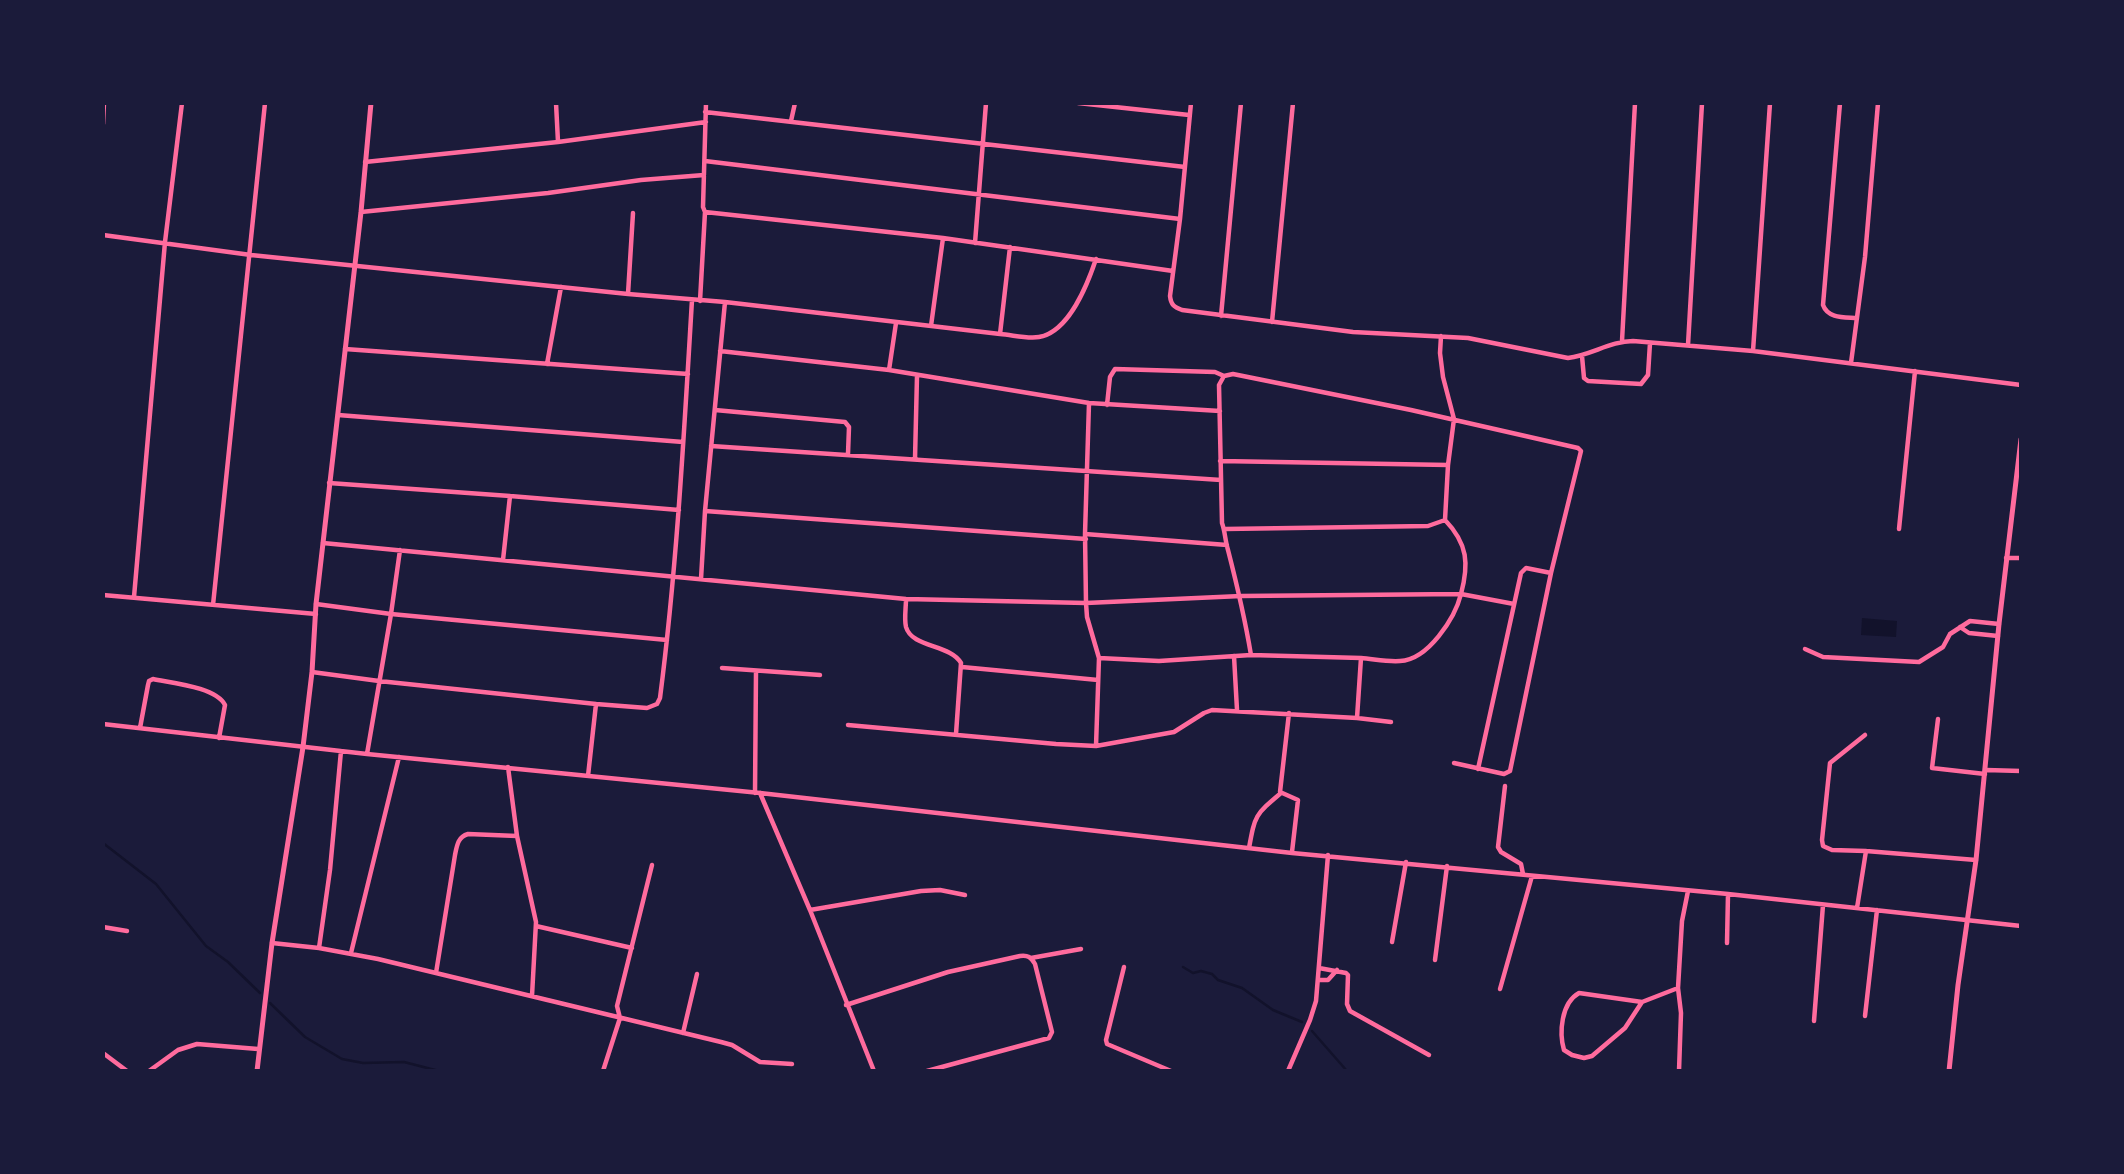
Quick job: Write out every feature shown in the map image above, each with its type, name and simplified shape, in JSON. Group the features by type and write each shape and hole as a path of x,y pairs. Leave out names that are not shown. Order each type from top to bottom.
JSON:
{"street":[{"path":"103,124 104,103"},
{"path":"134,597 165,243 182,103"},
{"path":"213,605 265,103"},
{"path":"257,1071 272,943 312,672 316,604 371,103"},
{"path":"556,103 558,142"},
{"path":"700,301 705,212 706,103"},
{"path":"791,121 795,103"},
{"path":"975,243 986,103"},
{"path":"1077,103 1189,115"},
{"path":"1191,103 1170,296 1174,307 1182,310 1353,332 1468,338 1568,358 1582,356 1622,341 1753,351 2021,385"},
{"path":"1221,316 1241,103"},
{"path":"1272,322 1293,103"},
{"path":"1622,341 1635,103"},
{"path":"1688,345 1702,103"},
{"path":"1753,351 1770,103"},
{"path":"1840,103 1823,305 1830,314 1857,318"},
{"path":"1851,364 1865,257 1878,103"},
{"path":"705,112 1185,167"},
{"path":"365,162 558,142 706,122"},
{"path":"705,161 1180,219"},
{"path":"361,212 704,175"},
{"path":"705,212 1010,247 1174,271"},
{"path":"628,294 633,213"},
{"path":"103,235 251,255 725,302 1041,337 1053,330 1078,303 1096,259"},
{"path":"931,326 943,239"},
{"path":"1000,334 1010,247"},
{"path":"547,364 561,287"},
{"path":"312,672 596,704 647,708 657,704 667,640 692,300"},
{"path":"701,579 725,302"},
{"path":"889,370 896,323"},
{"path":"1099,658 1158,661 1251,655 1401,662 1413,659 1423,651 1452,619 1466,578 1467,561 1455,533 1445,520 1454,419 1443,377 1441,337"},
{"path":"1582,356 1584,378 1588,381 1641,384 1648,375 1650,343"},
{"path":"345,349 688,374"},
{"path":"720,351 889,370 1089,403 1220,411"},
{"path":"1107,405 1110,377 1115,369 1215,372 1224,376 1233,374 1454,419 1580,449 1550,573 1510,771 1504,774 1454,763"},
{"path":"1899,529 1915,371"},
{"path":"915,459 917,376"},
{"path":"1224,376 1219,385 1222,523 1241,596 1251,655"},
{"path":"1089,403 1086,603 1087,617 1099,658 1097,746"},
{"path":"715,410 845,422 849,427 848,454"},
{"path":"337,415 683,442"},
{"path":"1949,1071 1976,860 2006,558 2021,439"},
{"path":"711,446 1221,480"},
{"path":"1220,461 1448,466"},
{"path":"329,484 678,510"},
{"path":"503,560 510,496"},
{"path":"705,512 1227,545"},
{"path":"1225,529 1428,526 1445,520"},
{"path":"323,543 906,599 1086,603 1241,596 1461,594 1514,604"},
{"path":"367,754 400,550"},
{"path":"2006,558 2021,558"},
{"path":"1478,769 1522,570 1526,568 1550,573"},
{"path":"103,595 316,614"},
{"path":"906,599 905,624 910,634 959,660 961,667 956,734"},
{"path":"316,604 391,614 667,640"},
{"path":"1805,649 1823,657 1919,662 1942,646 1950,634 1970,621 1999,624"},
{"path":"1960,627 1969,633 1998,636"},
{"path":"1234,656 1237,710"},
{"path":"1357,718 1361,659"},
{"path":"961,667 1098,680"},
{"path":"722,668 820,676"},
{"path":"756,671 757,793 810,910 874,1071"},
{"path":"139,728 149,681 153,679 209,692 223,700 225,705 219,738"},
{"path":"588,776 596,704"},
{"path":"848,725 1097,746 1174,732 1212,710 1289,713 1391,722"},
{"path":"1249,848 1254,819 1280,793 1289,713"},
{"path":"1938,719 1932,768 2021,772"},
{"path":"103,724 1292,853 1728,894 2021,926"},
{"path":"1865,735 1830,763 1823,846 1832,850 1976,860"},
{"path":"319,948 330,870 341,751"},
{"path":"351,953 399,757"},
{"path":"508,767 517,836 536,926 532,996"},
{"path":"1505,786 1498,847 1501,852 1521,864 1523,874"},
{"path":"1280,793 1298,800 1292,853"},
{"path":"436,973 459,839 468,834 517,836"},
{"path":"1857,908 1866,851"},
{"path":"1288,1071 1316,1001 1328,855"},
{"path":"1392,942 1406,862"},
{"path":"603,1071 620,1017 617,1006 652,865"},
{"path":"1435,960 1447,866"},
{"path":"1500,989 1532,876"},
{"path":"810,910 921,891 940,890 965,895"},
{"path":"1679,1071 1681,1013 1678,988 1682,921 1688,890"},
{"path":"1727,943 1728,894"},
{"path":"1814,1021 1823,905"},
{"path":"1865,1016 1877,910"},
{"path":"536,926 632,948"},
{"path":"103,927 127,931"},
{"path":"272,943 351,953 732,1045 760,1062 792,1064"},
{"path":"1031,958 1081,948"},
{"path":"846,1005 948,972 1020,956 1031,958 1035,964 1052,1032 1049,1038 927,1071"},
{"path":"1124,967 1107,1044 1171,1071"},
{"path":"1319,968 1345,971 1348,975 1347,1004 1350,1011 1429,1055"},
{"path":"1318,980 1328,979 1337,970"},
{"path":"683,1032 697,974"},
{"path":"1642,1002 1625,1028 1592,1056 1584,1058 1564,1050 1563,1021 1568,1003 1574,996 1584,993 1642,1002 1678,988"},
{"path":"149,1071 178,1050 197,1044 258,1049"},
{"path":"103,1053 127,1071"}],"shaded area":[{"path":"1862,618 1897,621 1896,637 1861,635"}],"waterway":[{"path":"103,843 156,884 206,946 228,962 260,993"},
{"path":"1183,967 1193,973 1201,971 1212,974 1218,980 1242,988 1273,1010 1302,1022"},
{"path":"270,1003 305,1037 342,1059 363,1063 404,1062 439,1071"},
{"path":"1312,1031 1347,1071"}]}
